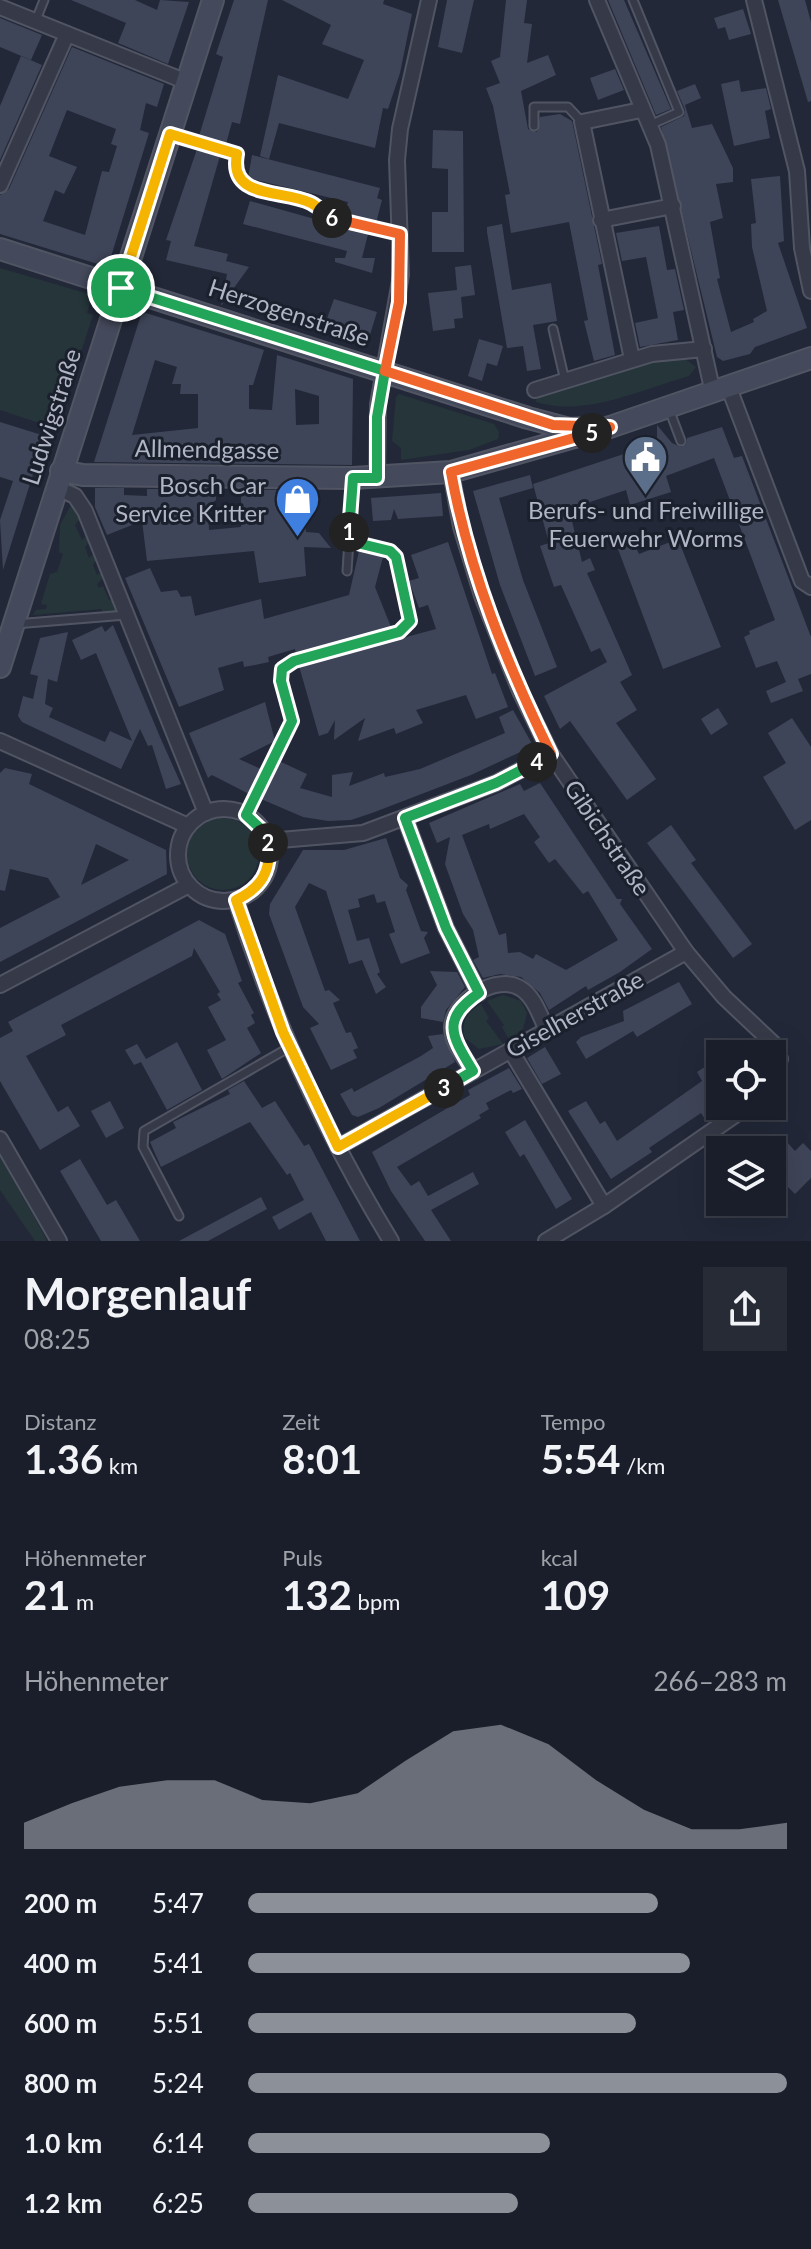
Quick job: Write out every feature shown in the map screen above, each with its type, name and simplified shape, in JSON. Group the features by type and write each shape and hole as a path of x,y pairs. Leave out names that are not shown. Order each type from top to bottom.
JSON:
{"main road":[{"name":"Ludwigstraße","path":"0,667 213,0"},
{"name":"Herzogenstraße","path":"0,249 553,425 610,427"},
{"name":"Allmendgasse","path":"59,479 377,478 451,472 610,427 811,358"}],"street":[{"path":"377,478 377,417 399,302 397,160 400,129 429,0"},
{"path":"597,0 641,110 650,125 673,206 704,349 802,581 811,587"},
{"path":"754,0 797,171 802,248 811,291"},
{"path":"0,7 187,82"},
{"path":"0,185 67,34"},
{"path":"632,359 582,122 641,110"},
{"path":"601,220 673,206"},
{"path":"535,390 632,359 666,351 704,349"},
{"name":"Gibichstraße","path":"451,472 461,527 482,596 520,691 551,754 686,952 724,997 770,1040"},
{"path":"59,479 85,511 206,813"},
{"path":"0,741 188,826"},
{"path":"268,841 354,835 496,783 551,754"},
{"path":"220,809 246,815 263,831 268,841 268,870 250,893 236,900 210,899 189,885 178,855 188,826 206,813 220,809"},
{"path":"405,818 446,928 479,993"},
{"path":"0,985 189,885"},
{"path":"236,900 290,1047 338,1147 391,1241"},
{"name":"Giselherstraße","path":"338,1147 686,952"},
{"path":"473,1071 455,1041 452,1024 458,1010 479,993 500,985 521,988 532,1000 547,1030"},
{"path":"511,1051 604,1206"},
{"path":"546,1241 604,1206 728,1120"},
{"path":"0,1139 59,1241"}],"lane":[{"path":"35,21 44,0"},
{"path":"633,0 679,112 650,125"},
{"path":"534,126 534,107 568,107 582,122"},
{"path":"170,134 237,154 234,169 239,180 250,188 311,203 328,216 345,223 400,234"},
{"path":"553,329 565,381"},
{"path":"668,407 681,441"},
{"path":"347,571 353,478"},
{"path":"246,815 292,721 281,681 282,669 294,661 399,632 410,621 393,553 349,541"},
{"path":"13,624 126,615"},
{"path":"179,1216 143,1147 144,1131 290,1047"}],"shaded area":[{"path":"0,268 92,295 87,313 93,315 64,404 51,427 0,410"},
{"path":"658,359 685,359 696,367 689,376 613,400 574,406 536,402 537,396"},
{"path":"399,394 494,424 499,432 498,439 469,450 401,460 401,448 392,441 396,397"},
{"path":"72,503 82,516 75,525 82,540 89,533 92,538 85,547 89,558 97,551 99,556 93,565 97,575 105,569 107,574 97,584 99,588 103,586 109,600 119,602 120,611 104,613 101,609 33,615 36,610 46,609 47,605 41,604 50,574 57,572 63,554 59,552 60,525"},
{"path":"230,818 249,828 257,840 257,868 249,880 237,888 216,890 197,880 189,868 187,847 197,828 209,820"},
{"path":"503,995 521,1001 527,1013 523,1029 509,1040 502,1027 504,1025 487,1001"},
{"path":"481,1004 489,1018 486,1021 503,1044 479,1049 465,1038 463,1027 466,1018"},
{"path":"0,1157 47,1241 35,1241 0,1190"}],"building":[{"path":"71,0 135,0 157,10 160,0 189,2 168,64 118,43 126,23"},
{"path":"234,0 268,0 240,124 232,122 226,144 199,136 223,57 216,54"},
{"path":"282,0 384,0 383,4 412,14 400,73 388,109 383,108 375,148 279,123 269,159 260,156 278,75 348,99 364,60 322,44 331,25"},
{"path":"447,0 474,0 462,53 438,47"},
{"path":"506,0 527,0 524,23 532,24 527,63 548,55 556,75 521,91 528,129 537,132 540,117 560,114 572,121 602,264 598,265 615,355 594,361 584,321 588,320 569,222 511,233 505,195 510,194 493,106 486,88 500,83 491,61 500,57"},
{"path":"608,0 624,0 671,109 656,115"},
{"path":"778,0 805,0 811,22 811,101 808,102"},
{"path":"743,9 751,34 729,40 725,27 718,29 714,18"},
{"path":"0,18 42,35 31,60 0,47"},
{"path":"72,47 164,84 157,107 146,103 140,130 149,133 110,260 101,265 0,234 0,195 9,189","holes":["67,110 116,129 111,144 117,146 109,172 102,171 85,235 43,221 55,190 64,194 77,167 49,156"]},
{"path":"21,56 42,65 0,160 0,106"},
{"path":"615,69 624,90 598,100 590,78"},
{"path":"739,80 741,92 766,88 771,109 765,111 770,138 734,146 721,84"},
{"path":"695,84 701,98 685,105 692,128 712,124 733,168 733,182 716,184 723,218 710,222 720,278 717,279 731,332 754,322 753,319 767,311 752,247 751,224 756,223 751,179 780,176 784,241 778,243 807,328 755,347 750,354 723,361 717,357 661,127 684,116 685,110 677,91"},
{"path":"433,130 463,131 464,252 432,252 432,212 448,212 448,169 432,168"},
{"path":"197,149 220,156 194,246 228,254 226,261 249,267 221,306 227,274 166,260 171,241 166,240"},
{"path":"252,155 380,188 377,198 382,200 376,223 344,215 348,202 248,178"},
{"path":"250,201 368,234 362,258 375,258 372,273 335,262 335,258 345,258 347,251 243,224"},
{"path":"502,224 512,290 551,283 557,321 533,325 541,369 527,371 523,346 507,348 487,232 487,227"},
{"path":"659,226 667,270 675,269 684,310 673,312 678,340 640,347 635,323 658,318 646,257 622,261 616,233"},
{"path":"471,265 475,295 461,297 463,318 454,319 455,328 433,331 428,293 457,290 455,267"},
{"path":"334,299 377,312 369,338 325,324"},
{"path":"146,313 264,350 253,385 249,385 249,409 272,410 277,355 353,379 352,465 94,462 141,315","holes":["155,360 177,367 172,384 181,384 180,394 198,394 198,428 132,435","295,389 319,396 319,424 296,425"]},
{"path":"479,339 503,346 497,366 487,363 482,381 468,376"},
{"path":"0,422 45,436 3,570 0,520 13,481 0,477"},
{"path":"657,425 672,443 681,447 686,444 687,438 722,427 734,458 742,456 811,637 811,674 798,679 803,691 771,703 766,691 786,682 777,661 756,668 744,637 750,634 749,631 775,620 714,458 666,476 671,492 630,505 626,490 569,509 582,562 590,558 595,570 587,573 632,675 620,682 637,710 616,723 656,779 627,800 570,721 560,729 544,696 607,662 600,648 591,652 561,585 554,587 540,546 549,543 533,484 657,443"},
{"path":"530,475 533,488 499,498 523,580 557,667 535,676 500,585 473,491"},
{"path":"95,488 124,488 124,495 147,496 147,489 216,489 216,500 208,506 209,530 241,527 241,490 303,490 306,532 319,533 331,548 304,547 306,576 259,583 254,551 147,561 142,521 107,535 95,507"},
{"path":"441,493 443,516 398,519 394,509 391,520 373,521 371,498"},
{"path":"678,539 721,647 663,669 618,549 634,543 639,554"},
{"path":"448,542 492,674 495,673 508,707 476,719 466,695 416,710 423,723 396,734 394,728 358,741 365,718 334,740 335,720 328,733 319,736 299,666 436,629 428,605 419,608 409,581 419,578 411,555"},
{"path":"359,551 383,557 375,587 391,627 296,654 295,649 268,657 269,662 244,667 243,661 218,668 224,690 179,707 125,578 150,568 161,592 177,590 181,597 191,596 195,616 261,599 264,619 349,595"},
{"path":"113,625 181,784 166,789 152,745 148,746 140,729 121,769 22,722 18,716 23,696 33,699 38,676 30,674 40,638 68,632 57,682 48,679 45,704 53,708 49,717 105,742 110,731 132,741 96,653 81,660 72,640 102,626 105,632"},
{"path":"265,702 275,741 239,759 261,769 249,794 212,775 208,778 189,733"},
{"path":"718,708 728,724 711,735 701,719"},
{"path":"513,710 531,742 529,748 471,775 372,813 351,820 328,821 303,817 261,799 279,761 307,774 300,788 332,797 332,775 353,772 349,786 384,773 385,777 420,769 505,733 499,717"},
{"path":"792,718 811,747 811,820 795,830 763,777 786,763 768,733"},
{"path":"5,768 32,774 29,784 166,850 167,874 0,962 0,928 60,897 48,878 10,869 5,891 0,890 0,773","holes":["96,844 129,860 81,885"]},
{"path":"540,783 617,899 622,899 620,904 652,949 620,972 588,990 586,986 549,1010 540,993 521,977 500,974 483,978 473,960 479,957 473,930 463,914 445,864 450,837 437,843 429,823 520,784 524,791","holes":["524,814 540,837 534,842 549,863 555,859 583,894 588,891 618,940 566,970 536,954 533,959 520,952 508,953 506,933 499,935 462,835 489,824 490,829"]},
{"path":"671,825 696,860 691,863 752,944 733,958 647,843"},
{"path":"386,838 400,878 408,885 406,890 421,931 428,932 424,938 430,953 401,964 389,934 395,932 385,901 377,903 374,894 358,899 360,907 348,910 357,941 369,938 380,972 377,974 386,987 376,994 362,960 349,964 326,891 309,883 295,907 325,991 329,990 340,1000 333,1003 346,1033 351,1032 358,1048 353,1050 357,1058 331,1070 310,1028 319,1024 303,1007 269,914 270,904 303,850 344,850"},
{"path":"199,920 225,934 242,981 238,983 254,1013 251,1015 255,1023 247,1028 261,1053 222,1079 207,1050 226,1040 208,1007 221,1000 217,994 220,992 194,948 192,956 61,1025 66,1035 26,1056 58,1112 68,1106 80,1126 40,1150 0,1081 0,1038 13,1031 8,1022"},
{"path":"430,971 457,972 465,987 446,1010 443,1022 421,1018 421,1007 437,985"},
{"path":"679,982 692,1004 637,1037 633,1031 586,1059 576,1042 581,1037 624,1021 623,1011"},
{"path":"443,1034 455,1062 379,1108 358,1117 352,1115 340,1094 352,1088 354,1092 421,1056 433,1048 428,1036"},
{"path":"177,1042 202,1090 167,1110 141,1062 134,1065 125,1050 137,1044 146,1059"},
{"path":"545,1047 561,1074 542,1084 527,1058"},
{"path":"706,1066 706,1120 710,1120 707,1122 701,1113 649,1148 652,1152 611,1179 568,1111 586,1101 600,1124 605,1121 617,1141 702,1081 697,1072"},
{"path":"509,1068 522,1089 513,1093 511,1090 486,1103 489,1109 479,1115 481,1118 397,1167 411,1186 419,1181 428,1196 473,1172 479,1184 431,1210 451,1241 425,1241 391,1191 372,1152 470,1095 468,1090"},
{"path":"244,1081 262,1108 275,1101 304,1146 309,1144 360,1241 326,1241 311,1212 279,1230 272,1217 304,1200 290,1173 287,1175 250,1122 161,1167 150,1142 176,1128 173,1122 230,1094 228,1090"},
{"path":"110,1101 124,1128 106,1138 91,1111"},
{"path":"525,1120 572,1199 556,1209 524,1154 520,1157 505,1132"},
{"path":"786,1143 795,1151 803,1143 811,1151 811,1178 795,1194 786,1185"},
{"path":"80,1159 107,1205 116,1200 140,1241 101,1241 60,1171"},
{"path":"261,1197 267,1209 208,1241 179,1241"}],"place":[{"name":"Berufs- und Freiwillige Feuerwehr Worms","path":"646,496"},
{"name":"Bosch Car Service Kritter","path":"297,539"}],"route":[{"path":"121,288 170,134 237,154 234,169 239,180 250,188 311,203 328,216 345,223 400,234 399,302 385,371 553,425 570,429 610,427 493,463 451,472 461,527 482,596 520,691 551,754 496,783 405,818 446,928 479,993 458,1010 452,1024 455,1041 473,1071 338,1147 283,1032 236,900 261,883 268,870 268,841 256,822 246,815 292,721 281,681 282,669 287,663 399,632 410,621 398,562 393,553 349,541 353,478 377,478 377,417 385,371 121,288"}]}
